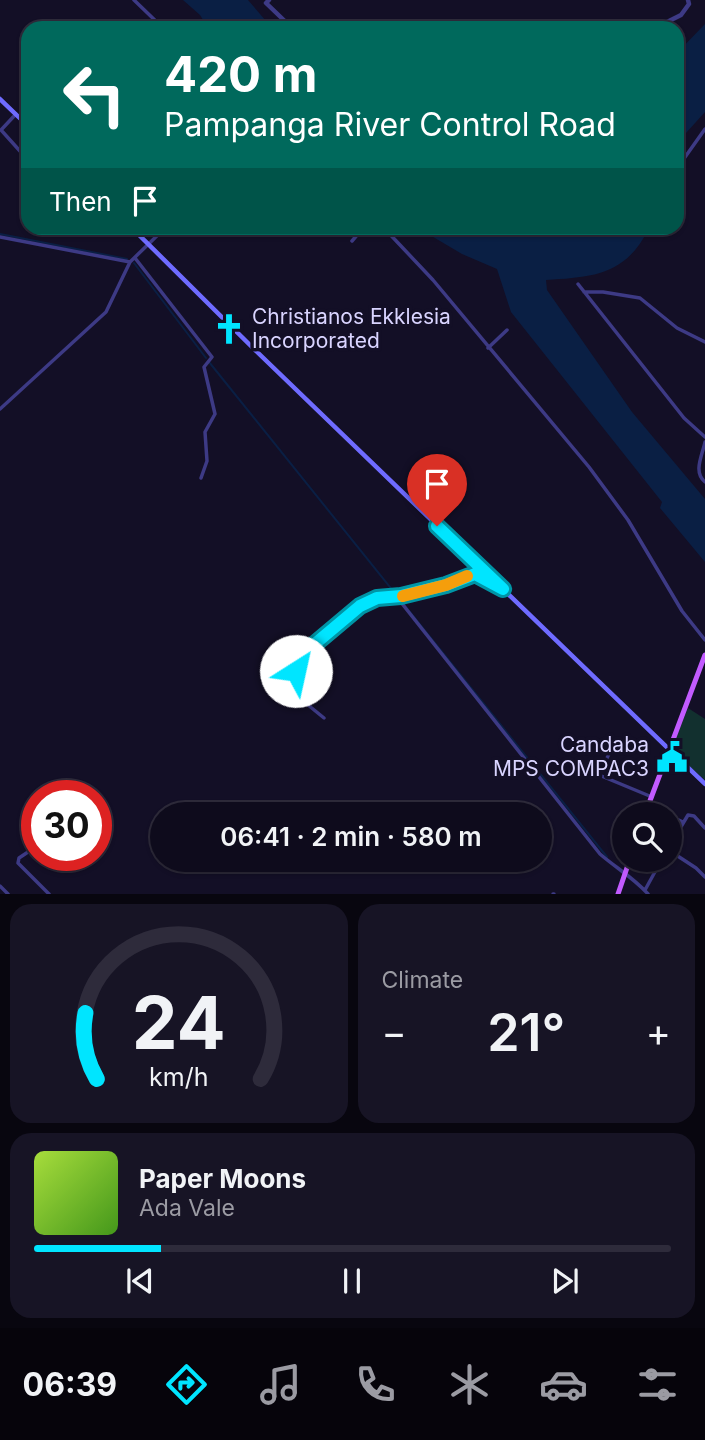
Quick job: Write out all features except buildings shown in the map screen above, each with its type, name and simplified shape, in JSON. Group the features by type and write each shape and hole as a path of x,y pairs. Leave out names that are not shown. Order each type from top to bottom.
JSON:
{"main road":[{"path":"0,99 21,119"},
{"path":"140,235 179,276 705,784"},
{"path":"650,800 702,674 705,655"},
{"path":"618,894 625,873"}],"street":[{"path":"134,0 156,21"},
{"path":"667,21 685,11 689,5 688,0"},
{"path":"267,1 286,21"},
{"path":"16,114 1,130 21,152"},
{"path":"684,159 705,129"},
{"path":"0,409 106,312 132,260 158,235"},
{"path":"352,241 357,235"},
{"path":"391,235 433,280 589,467 628,520 682,611 705,640"},
{"path":"0,237 132,260 212,356 205,367 215,414 205,432 207,461 201,478"},
{"path":"578,284 684,418 705,436"},
{"path":"584,292 640,298 677,328 705,342"},
{"path":"488,348 507,330"},
{"path":"705,442 698,470 699,476 705,482"},
{"path":"324,718 297,696 292,687 296,671 310,648 360,606 377,598 398,597 446,585 475,574 503,589"},
{"path":"398,597 600,854 647,892 656,872"},
{"path":"615,739 599,775 652,802"},
{"path":"683,822 691,815 705,828"},
{"path":"682,859 705,877"},
{"path":"26,871 49,894"},
{"path":"0,886 8,894"}],"green space":[{"path":"688,708 705,719 705,780 671,750"}],"water":[{"path":"183,0 248,0 266,21 204,21"},
{"path":"705,24 705,112 684,135 684,46"},
{"path":"430,235 645,235 630,256 619,264 594,275 546,280 547,290 632,412 705,499 705,562 660,508 662,502 511,312 497,269 462,254"}],"waterway":[{"path":"0,234 127,259"},
{"path":"134,263 206,358"},
{"path":"209,362 607,857"}],"slow traffic":[{"path":"403,596 446,585 467,576"}],"place":[{"name":"Christianos Ekklesia Incorporated","path":"229,329"},
{"name":"Candaba MPS COMPAC3","path":"672,757"}],"route":[{"path":"296,671 310,648 324,634 360,606 377,598 401,596 446,585 475,574 503,589 437,526"}]}
